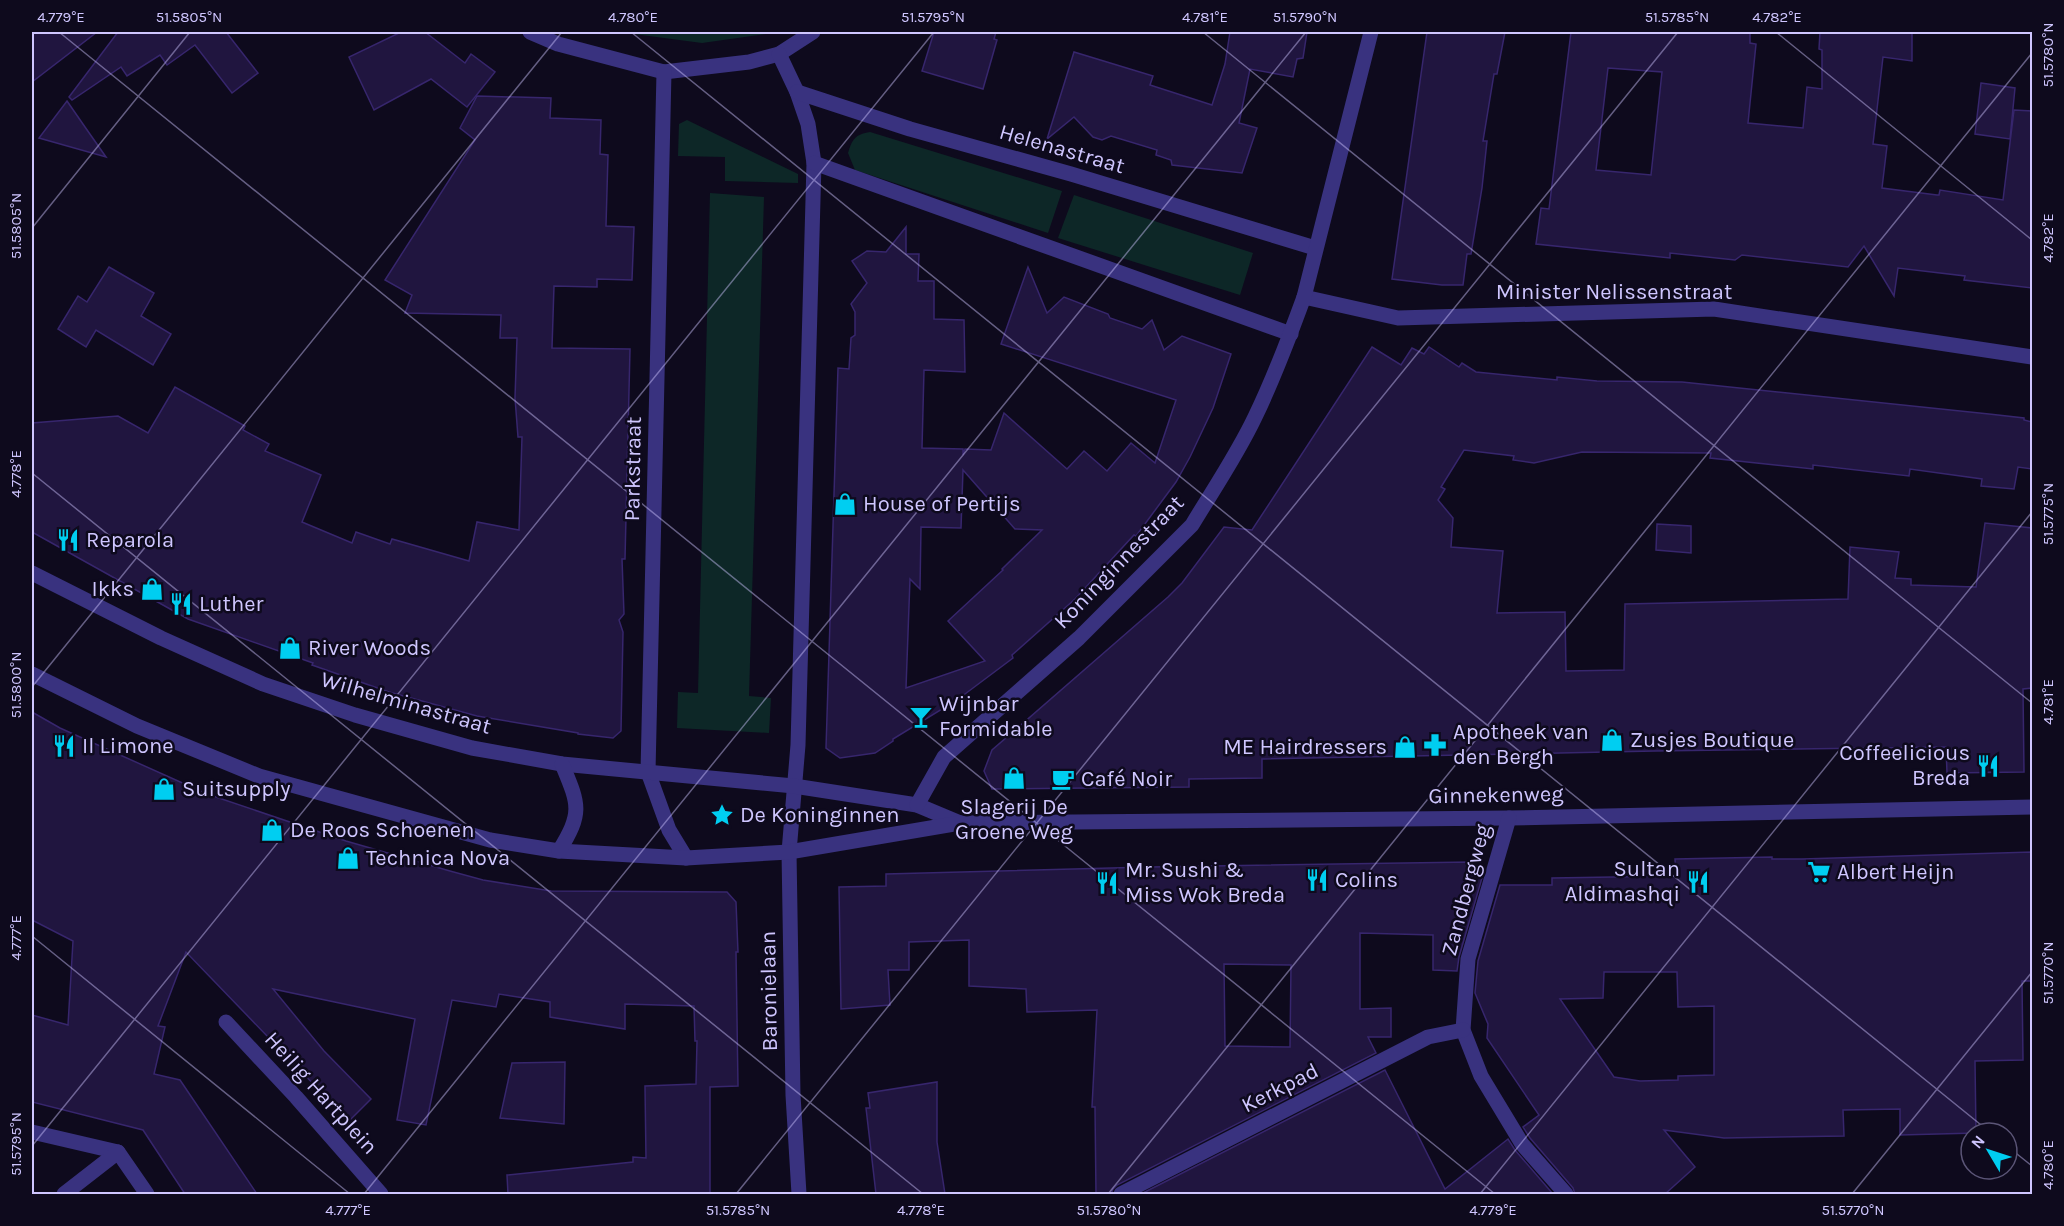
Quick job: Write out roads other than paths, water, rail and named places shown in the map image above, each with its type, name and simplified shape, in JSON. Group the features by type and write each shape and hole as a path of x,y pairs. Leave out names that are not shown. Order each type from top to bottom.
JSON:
{"street":[{"path":"530,32 558,44 664,72 749,62 779,54 813,32"},
{"name":"Koninginnestraat","path":"917,805 944,757 1080,638 1192,525 1254,419 1291,334 1304,297 1371,32"},
{"path":"779,54 797,92 808,124 814,163 798,745 794,786"},
{"name":"Parkstraat","path":"664,72 648,772 669,830 686,858"},
{"name":"Helenastraat","path":"797,92 910,129 1071,174 1315,248"},
{"path":"814,163 1291,334"},
{"name":"Minister Nelissenstraat","path":"1304,297 1398,318 1714,309 2032,357"},
{"name":"Wilhelminastraat","path":"32,573 161,638 263,684 355,716 472,748 562,764 794,786"},
{"path":"32,674 137,726 260,776 490,840 559,851 686,858 789,852"},
{"path":"559,851 571,832 577,810 562,764"},
{"name":"Ginnekenweg","path":"794,786 917,805 960,823"},
{"name":"Baronielaan","path":"794,786 789,852 794,1095 799,1194"},
{"name":"Ginnekenweg","path":"789,852 960,823 1509,818 2032,807"},
{"name":"Zandbergweg","path":"1509,818 1468,959 1462,1030 1482,1076 1522,1144 1566,1194"},
{"name":"Heilig Hartplein","path":"226,1022 381,1194"},
{"name":"Kerkpad","path":"1121,1194 1428,1037 1462,1030"},
{"path":"32,1132 118,1152 147,1194"},
{"path":"64,1194 118,1152"}],"place":[{"name":"House of Pertijs","path":"845,504"},
{"name":"Reparola","path":"68,540"},
{"name":"Ikks","path":"152,589"},
{"name":"Luther","path":"181,604"},
{"name":"River Woods","path":"290,648"},
{"name":"Wijnbar Formidable","path":"921,717"},
{"name":"Zusjes Boutique","path":"1612,740"},
{"name":"Apotheek van den Bergh","path":"1435,745"},
{"name":"Il Limone","path":"64,746"},
{"name":"ME Hairdressers","path":"1405,747"},
{"name":"Coffeelicious Breda","path":"1988,766"},
{"name":"Slagerij De Groene Weg","path":"1014,778"},
{"name":"Café Noir","path":"1063,779"},
{"name":"Suitsupply","path":"164,789"},
{"name":"De Koninginnen","path":"722,815"},
{"name":"De Roos Schoenen","path":"272,830"},
{"name":"Technica Nova","path":"348,858"},
{"name":"Albert Heijn","path":"1819,872"},
{"name":"Colins","path":"1317,880"},
{"name":"Sultan Aldimashqi","path":"1698,882"},
{"name":"Mr. Sushi & Miss Wok Breda","path":"1107,883"}]}
